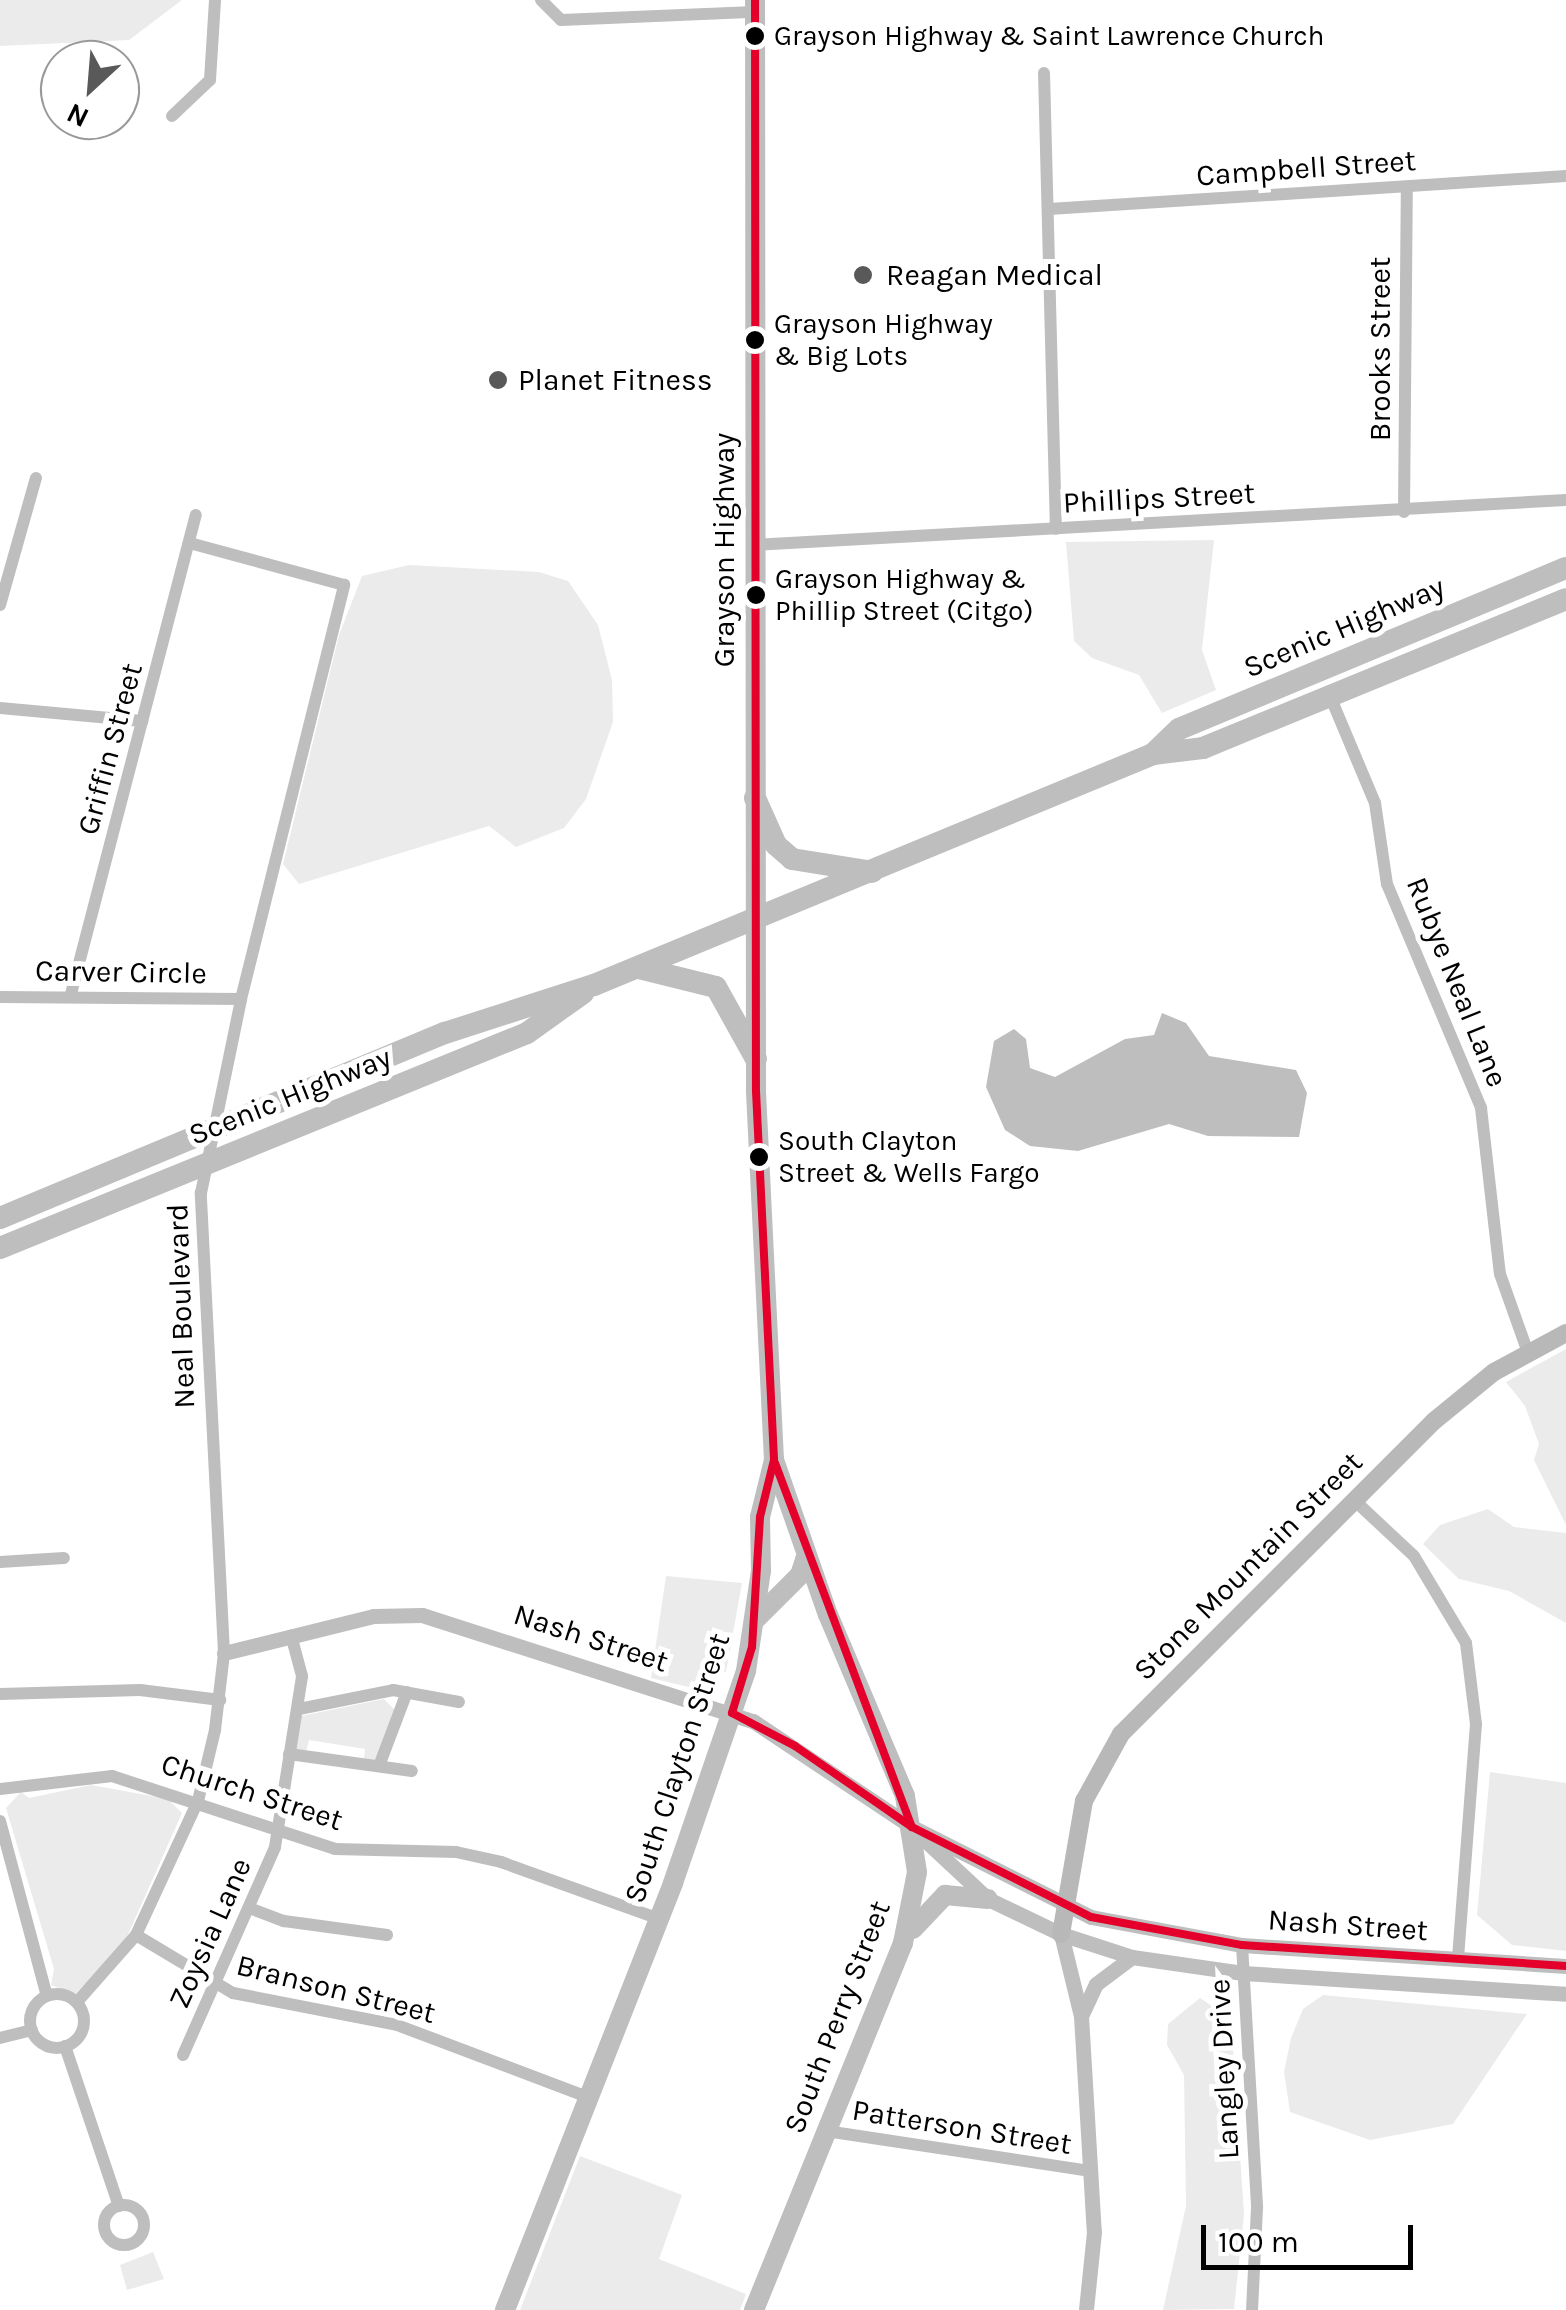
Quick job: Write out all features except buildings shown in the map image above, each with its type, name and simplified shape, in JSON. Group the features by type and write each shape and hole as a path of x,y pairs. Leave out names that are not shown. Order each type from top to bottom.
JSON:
{"highway":[{"name":"Scenic Highway","path":"1153,754 1179,728 1566,568"},
{"name":"Scenic Highway","path":"0,1218 495,1014 594,985 876,872 1153,754 1203,748 1566,599"},
{"path":"1319,670 1330,696"},
{"path":"755,798 776,845 792,858 876,872"},
{"path":"636,968 716,987 756,1060"},
{"name":"Scenic Highway","path":"0,1248 527,1032 594,985"}],"main road":[{"name":"Grayson Highway","path":"755,6 756,920"},
{"name":"South Clayton Street","path":"505,2310 659,1919 732,1713 756,1619 760,1517 774,1460 759,1238 756,920"},
{"name":"Stone Mountain Street","path":"1061,1934 1084,1802 1106,1755 1353,1498 1464,1395 1527,1350 1566,1333"},
{"name":"South Perry Street","path":"754,2310 903,1943 917,1872 912,1827 806,1556 774,1460"},
{"path":"756,1619 800,1576 806,1556"},
{"path":"903,1943 946,1895 988,1898"}],"street":[{"path":"172,116 210,80 215,0"},
{"path":"542,0 561,20 755,6"},
{"path":"1044,72 1056,529"},
{"name":"Campbell Street","path":"1049,209 1566,176"},
{"name":"Brooks Street","path":"1404,512 1407,187"},
{"path":"0,605 36,478"},
{"name":"Phillips Street","path":"754,545 1404,512 1566,500"},
{"name":"Griffin Street","path":"71,994 196,515"},
{"name":"Neal Boulevard","path":"77,2002 136,1935 198,1801 220,1700 224,1653 199,1229 208,1162 241,999 344,585 189,543"},
{"name":"Rubye Neal Lane","path":"1330,696 1375,802 1387,884 1481,1108 1500,1274 1527,1350"},
{"path":"0,708 142,722"},
{"name":"Carver Circle","path":"0,997 71,994 241,999"},
{"path":"1353,1498 1414,1556 1466,1643 1476,1724 1458,1959"},
{"path":"0,1562 64,1558"},
{"name":"Nash Street","path":"224,1653 374,1616 422,1615 732,1713 795,1746 912,1827 944,1864 988,1898 1061,1934 1132,1957 1243,1973 1566,1994"},
{"name":"Zoysia Lane","path":"183,2054 252,1909 278,1831 302,1676 291,1635"},
{"path":"0,1694 140,1690 220,1700"},
{"path":"299,1709 407,1692 460,1702"},
{"path":"379,1766 407,1692"},
{"path":"288,1754 412,1771"},
{"name":"Church Street","path":"0,1789 112,1776 336,1849 474,1856 659,1919"},
{"path":"0,1821 47,1996"},
{"name":"Nash Street","path":"912,1827 943,1837 1067,1908 1146,1931 1242,1945 1566,1966"},
{"path":"252,1909 275,1920 387,1935"},
{"path":"1061,1934 1081,2016 1094,2232 1086,2310"},
{"name":"Branson Street","path":"136,1935 215,1986 265,2002 398,2024 588,2097"},
{"name":"Langley Drive","path":"1242,1945 1257,2208 1252,2310"},
{"path":"1081,2016 1104,1976 1132,1957"},
{"path":"47,1996 77,2002 83,2028 65,2046 49,2046 32,2030 32,2014 47,1996"},
{"path":"0,2038 32,2030"},
{"path":"65,2046 119,2206"},
{"name":"Patterson Street","path":"826,2131 1090,2172"}],"shaded area":[{"path":"0,0 182,0 129,40 40,40 40,44 0,46"},
{"path":"1214,540 1202,650 1216,690 1162,713 1139,675 1092,658 1074,641 1066,542"},
{"path":"409,565 539,572 568,581 598,625 612,680 613,722 586,799 564,828 516,847 489,826 299,884 283,864 339,635 362,576"},
{"path":"1162,1013 1186,1023 1209,1056 1296,1070 1307,1093 1299,1137 1208,1136 1169,1124 1078,1151 1030,1146 1005,1130 986,1087 994,1041 1014,1029 1026,1039 1030,1068 1055,1077 1125,1039 1154,1035"},
{"path":"1566,1349 1566,1525 1534,1460 1539,1444 1525,1406 1506,1382"},
{"path":"1488,1509 1514,1527 1566,1533 1566,1623 1509,1591 1459,1579 1423,1544 1440,1525"},
{"path":"666,1576 742,1583 726,1672 708,1675 697,1689 651,1678"},
{"path":"384,1699 395,1710 375,1760 364,1759 365,1749 309,1740 306,1752 294,1748 301,1716"},
{"path":"1490,1772 1566,1783 1566,1951 1512,1945 1477,1915"},
{"path":"91,1785 168,1799 182,1813 123,1946 75,1994 51,1985 54,1969 6,1808 21,1792 29,1798"},
{"path":"1323,1995 1527,2014 1453,2124 1370,2140 1290,2112 1284,2072 1291,2038 1303,2009"},
{"path":"1200,1998 1231,2019 1244,2214 1234,2309 1163,2310 1186,2206 1184,2075 1167,2045 1168,2024"},
{"path":"580,2156 682,2195 659,2259 746,2294 740,2310 520,2310"},
{"path":"153,2252 164,2279 127,2290 120,2265"}],"transit line":[{"path":"755,0 756,1091 774,1460 760,1517 752,1647 732,1713 795,1746 912,1827 1091,1917 1242,1945 1566,1966"},
{"path":"775,1463 912,1827"}],"place":[{"name":"Grayson Highway & Saint Lawrence Church","path":"755,36"},
{"name":"Reagan Medical","path":"863,275"},
{"name":"Grayson Highway & Big Lots","path":"755,340"},
{"name":"Planet Fitness","path":"498,380"},
{"name":"Grayson Highway & Phillip Street (Citgo)","path":"756,595"},
{"name":"South Clayton Street & Wells Fargo","path":"759,1157"}]}
